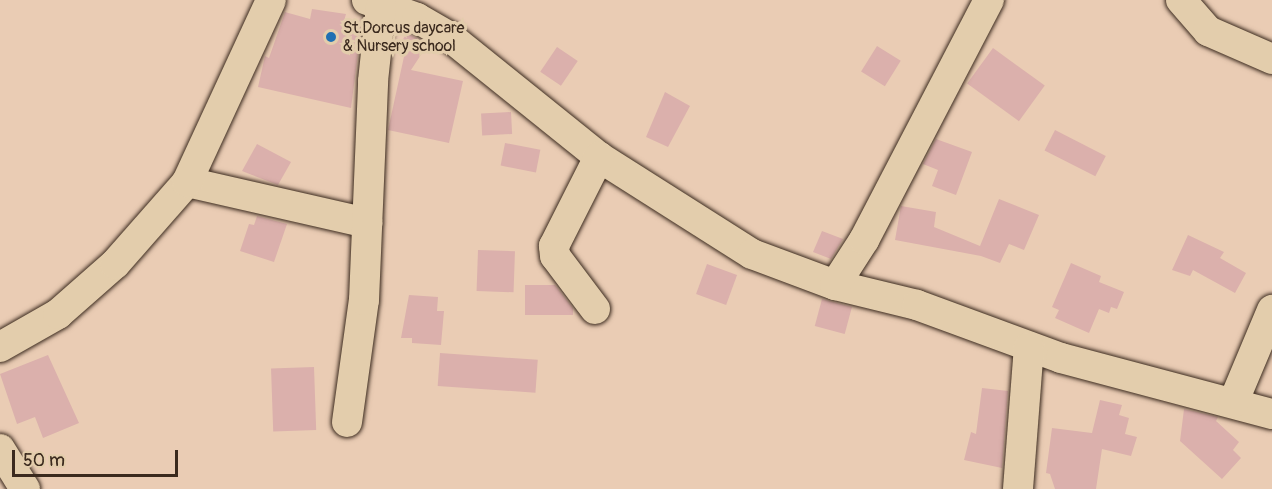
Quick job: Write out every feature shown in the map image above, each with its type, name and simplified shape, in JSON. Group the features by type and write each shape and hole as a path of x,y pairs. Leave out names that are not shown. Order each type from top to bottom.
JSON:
{"street":[{"path":"0,347 58,314 115,264 187,182 271,0"},
{"path":"835,285 864,240 989,0"},
{"path":"1181,0 1208,31 1272,59"},
{"path":"346,422 364,300 373,81 390,5 450,37 599,157 752,254 835,285 917,305 1029,347 1272,414"},
{"path":"595,309 555,256 554,246 599,157"},
{"path":"187,182 367,223"},
{"path":"1233,403 1272,310"},
{"path":"1018,489 1029,347"},
{"path":"0,449 25,489"}],"building":[{"path":"312,9 346,14 344,21 362,23 351,108 258,87 265,56 269,58 285,12 310,19"},
{"path":"407,33 428,44 411,70 463,81 449,143 388,130 405,52 398,47"},
{"path":"877,46 901,61 885,86 861,71"},
{"path":"557,47 578,61 561,86 540,72"},
{"path":"993,48 1045,86 1019,121 967,84"},
{"path":"665,92 690,106 668,147 646,137"},
{"path":"511,112 512,134 482,136 481,114"},
{"path":"1055,130 1106,156 1095,176 1045,150"},
{"path":"936,139 972,152 956,195 932,186 938,170 923,164"},
{"path":"505,143 540,150 536,172 501,166"},
{"path":"257,144 291,162 278,185 242,171"},
{"path":"999,199 1039,215 1024,250 1009,244 1000,263 981,256 895,240 901,206 936,212 934,227 980,246"},
{"path":"257,216 287,224 274,262 240,251 249,224 254,225"},
{"path":"822,231 843,239 831,259 813,252"},
{"path":"1188,235 1224,252 1220,258 1246,273 1235,293 1193,270 1190,276 1172,270"},
{"path":"478,250 515,251 514,292 477,291"},
{"path":"1071,263 1101,276 1099,282 1124,292 1117,309 1111,307 1109,313 1099,309 1089,333 1055,318 1059,310 1052,307"},
{"path":"707,264 737,275 726,305 696,294"},
{"path":"525,285 555,285 573,308 573,315 525,315"},
{"path":"409,295 438,297 437,311 444,311 441,345 412,343 412,338 401,338"},
{"path":"822,299 852,307 845,334 815,326"},
{"path":"440,353 538,360 535,393 438,386"},
{"path":"48,355 79,423 43,438 35,417 17,424 0,374"},
{"path":"314,367 316,430 273,431 271,369"},
{"path":"982,388 1008,391 1002,468 964,460 971,432 976,434"},
{"path":"1100,400 1122,405 1119,415 1129,418 1125,434 1137,437 1131,456 1102,449 1096,489 1055,489 1050,474 1046,473 1052,428 1092,433"},
{"path":"1184,409 1218,417 1216,421 1239,442 1233,450 1241,458 1222,479 1180,441"}],"place":[{"name":"St.Dorcus daycare & Nursery school","path":"331,37"}]}
